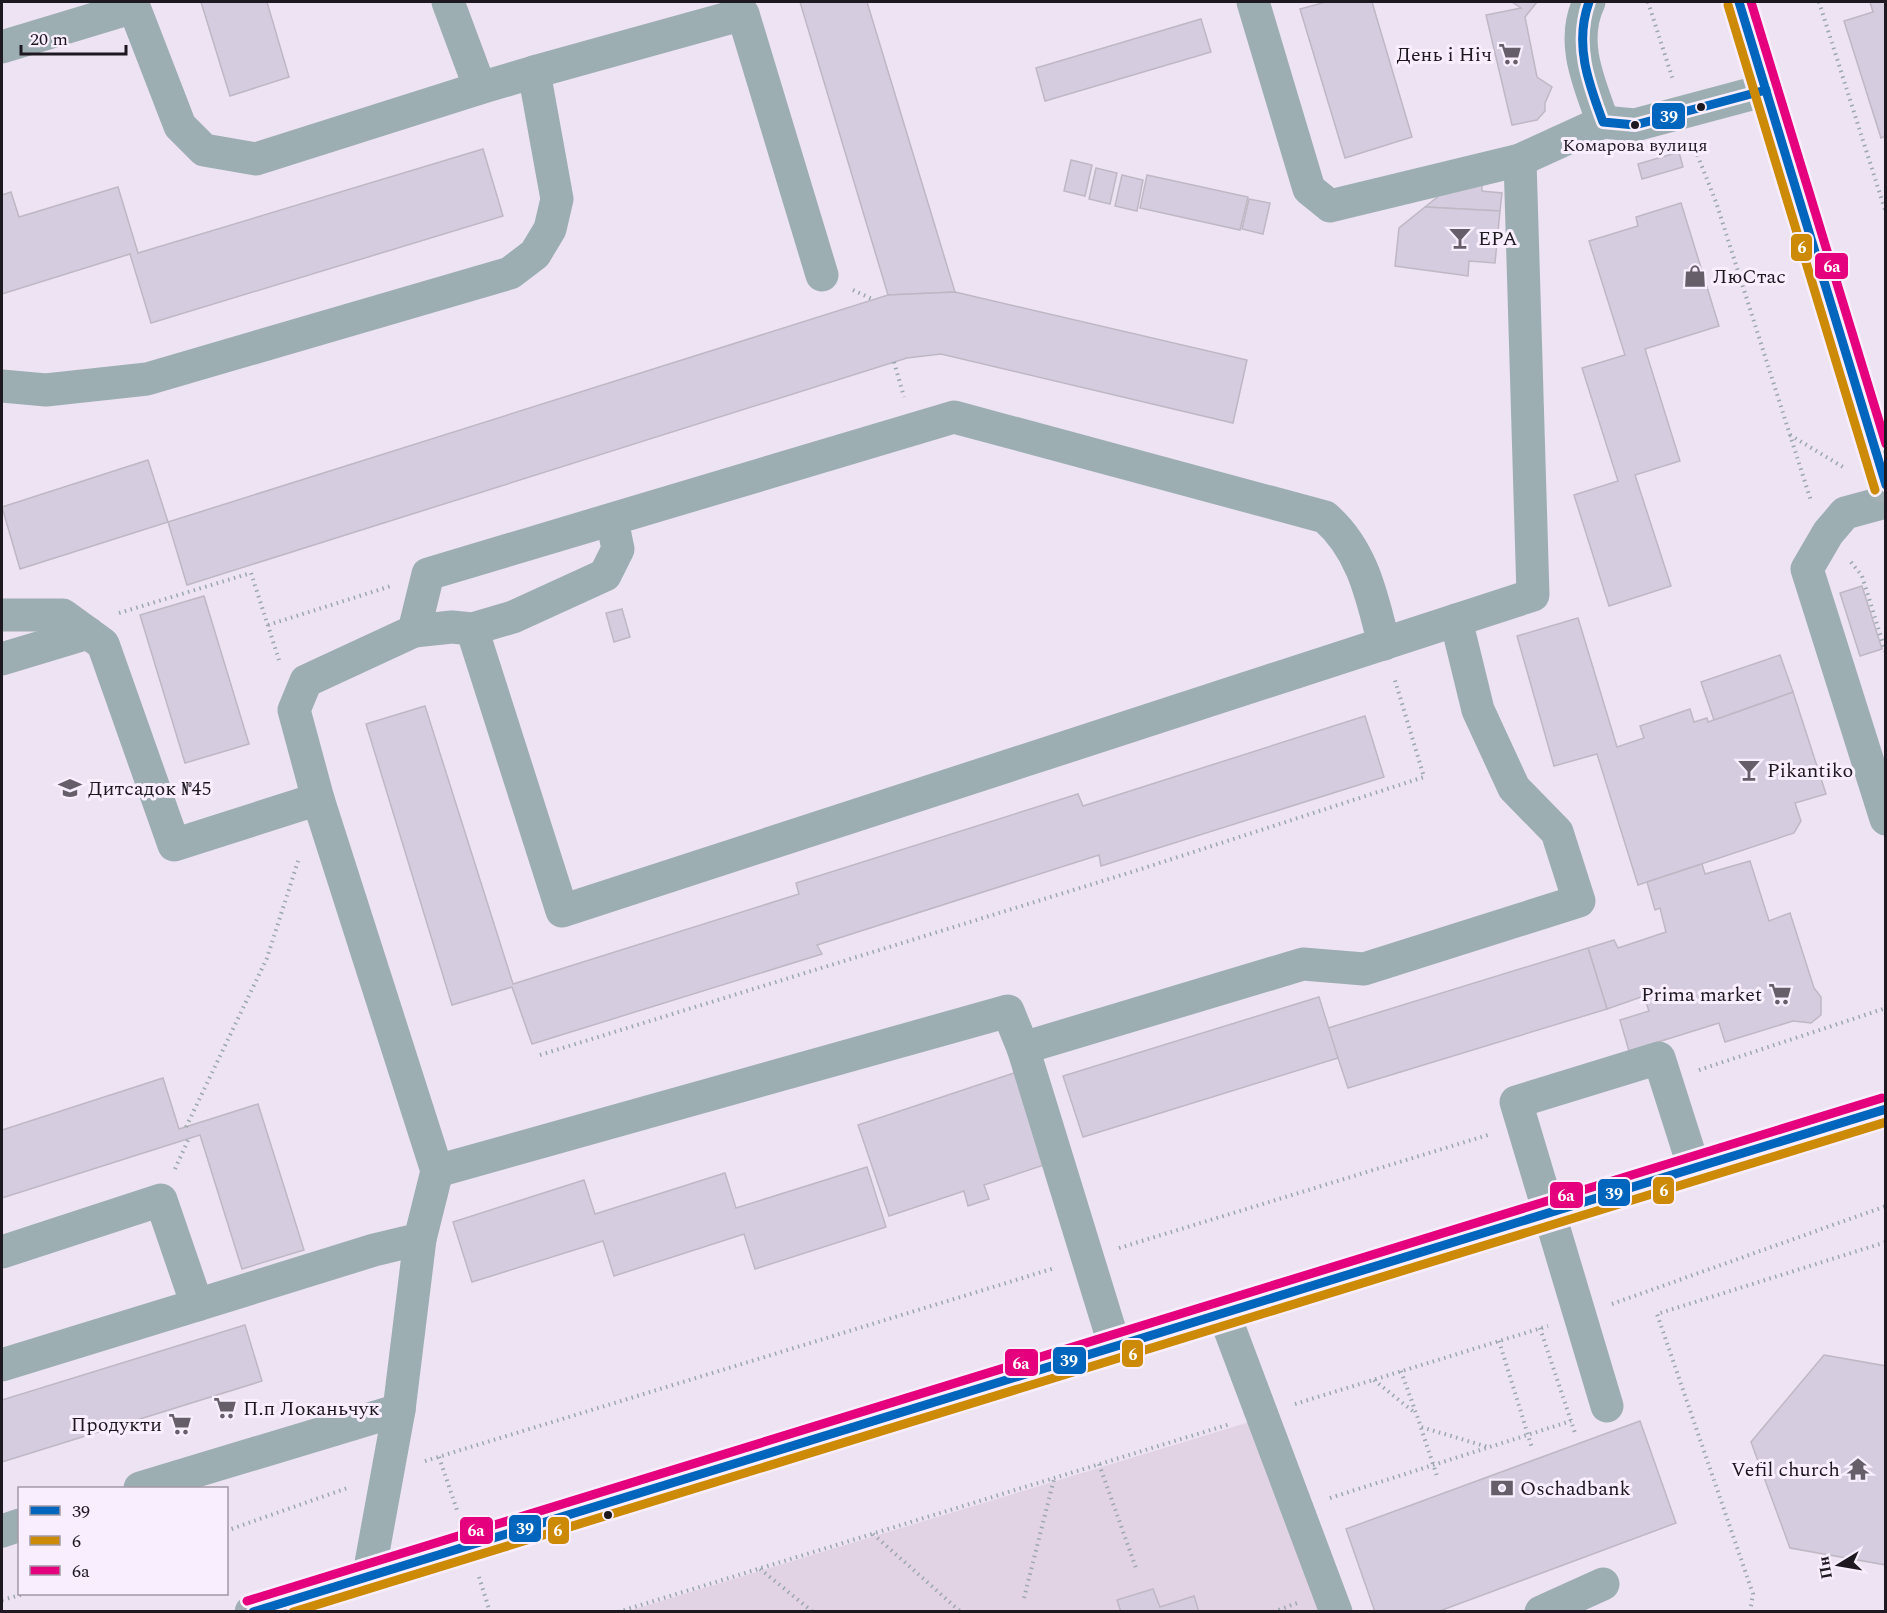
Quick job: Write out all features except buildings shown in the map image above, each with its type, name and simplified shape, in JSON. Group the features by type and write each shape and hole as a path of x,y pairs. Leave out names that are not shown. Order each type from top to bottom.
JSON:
{"main road":[{"path":"1739,2 1886,487"},
{"path":"251,1611 1886,1109"}],"lane":[{"path":"448,2 480,88"},
{"path":"1252,2 1309,189 1329,206 1520,160 1603,122 1635,125 1766,90"},
{"path":"1589,2 1581,17 1581,63 1603,122"},
{"path":"2,47 134,7 180,126 204,150 256,159 480,88 743,14 822,275"},
{"path":"2,386 46,390 147,379 510,273 535,254 550,229 557,199 534,72"},
{"path":"472,629 562,911 1533,595 1520,160"},
{"path":"414,631 428,574 954,417 1325,517 1342,532 1368,580 1384,644"},
{"path":"1886,502 1845,513 1828,533 1807,569 1886,819"},
{"path":"369,1574 399,1410 420,1239 437,1171 318,799 294,710 306,681 414,631 452,627 472,629 513,617 605,575 618,549 612,520"},
{"path":"2,615 63,615 103,644 174,844 318,799"},
{"path":"1023,1048 1303,964 1364,969 1579,901 1557,832 1514,788 1478,710 1456,621"},
{"path":"2,659 88,633"},
{"path":"437,1171 1008,1011 1023,1048 1115,1347"},
{"path":"1607,1406 1516,1102 1659,1058 1694,1168"},
{"path":"2,1252 161,1200 197,1305"},
{"path":"2,1365 374,1250 420,1239"},
{"path":"1224,1314 1336,1611"},
{"path":"143,1487 399,1410"},
{"path":"2,1531 18,1526"},
{"path":"1541,1611 1603,1584"}],"path":[{"path":"1648,2 1682,113 1716,202 1817,519 1862,576 1886,653"},
{"path":"1819,2 1886,213"},
{"path":"1790,435 1848,470"},
{"path":"88,633 97,620 251,573 294,710"},
{"path":"268,625 428,574"},
{"path":"540,1054 1138,870 1424,777 1384,644"},
{"path":"186,1127 267,958 300,856"},
{"path":"1750,1611 1753,1594 1657,1314 1886,1242"},
{"path":"1540,1328 1575,1433"},
{"path":"1499,1341 1532,1448"},
{"path":"1401,1371 1438,1479"},
{"path":"1373,1380 1417,1414"},
{"path":"1298,1509 1571,1420"},
{"path":"1421,1427 1489,1447"},
{"path":"1099,1464 1136,1568"},
{"path":"1024,1598 1054,1478"},
{"path":"873,1534 961,1611"},
{"path":"759,1569 813,1611"},
{"path":"2,1600 18,1595"}],"shaded area":[{"path":"1256,1420 1326,1612 625,1612"}],"transit line":[{"name":"39","path":"1589,2 1583,33 1583,48 1588,78 1603,122 1635,125 1766,90"},
{"name":"39","path":"1739,2 1886,485"},
{"name":"6а","path":"1751,2 1886,444"},
{"name":"6","path":"1728,5 1875,490"},
{"name":"6а","path":"247,1601 1882,1098"},
{"name":"39","path":"253,1612 1886,1109"},
{"name":"6","path":"293,1612 1886,1122"}],"place":[{"name":"День і Ніч","path":"1510,54"},
{"name":"Комарова вулиця","path":"1635,125"},
{"name":"ЕРА","path":"1460,238"},
{"name":"ЛюСтас","path":"1695,276"},
{"name":"Pikantiko","path":"1749,770"},
{"name":"Дитсадок №45","path":"70,788"},
{"name":"Prima market","path":"1780,994"},
{"name":"П.п Локаньчук","path":"225,1408"},
{"name":"Продукти","path":"180,1424"},
{"name":"Vefil church","path":"1858,1469"},
{"name":"Oschadbank","path":"1502,1488"}]}
